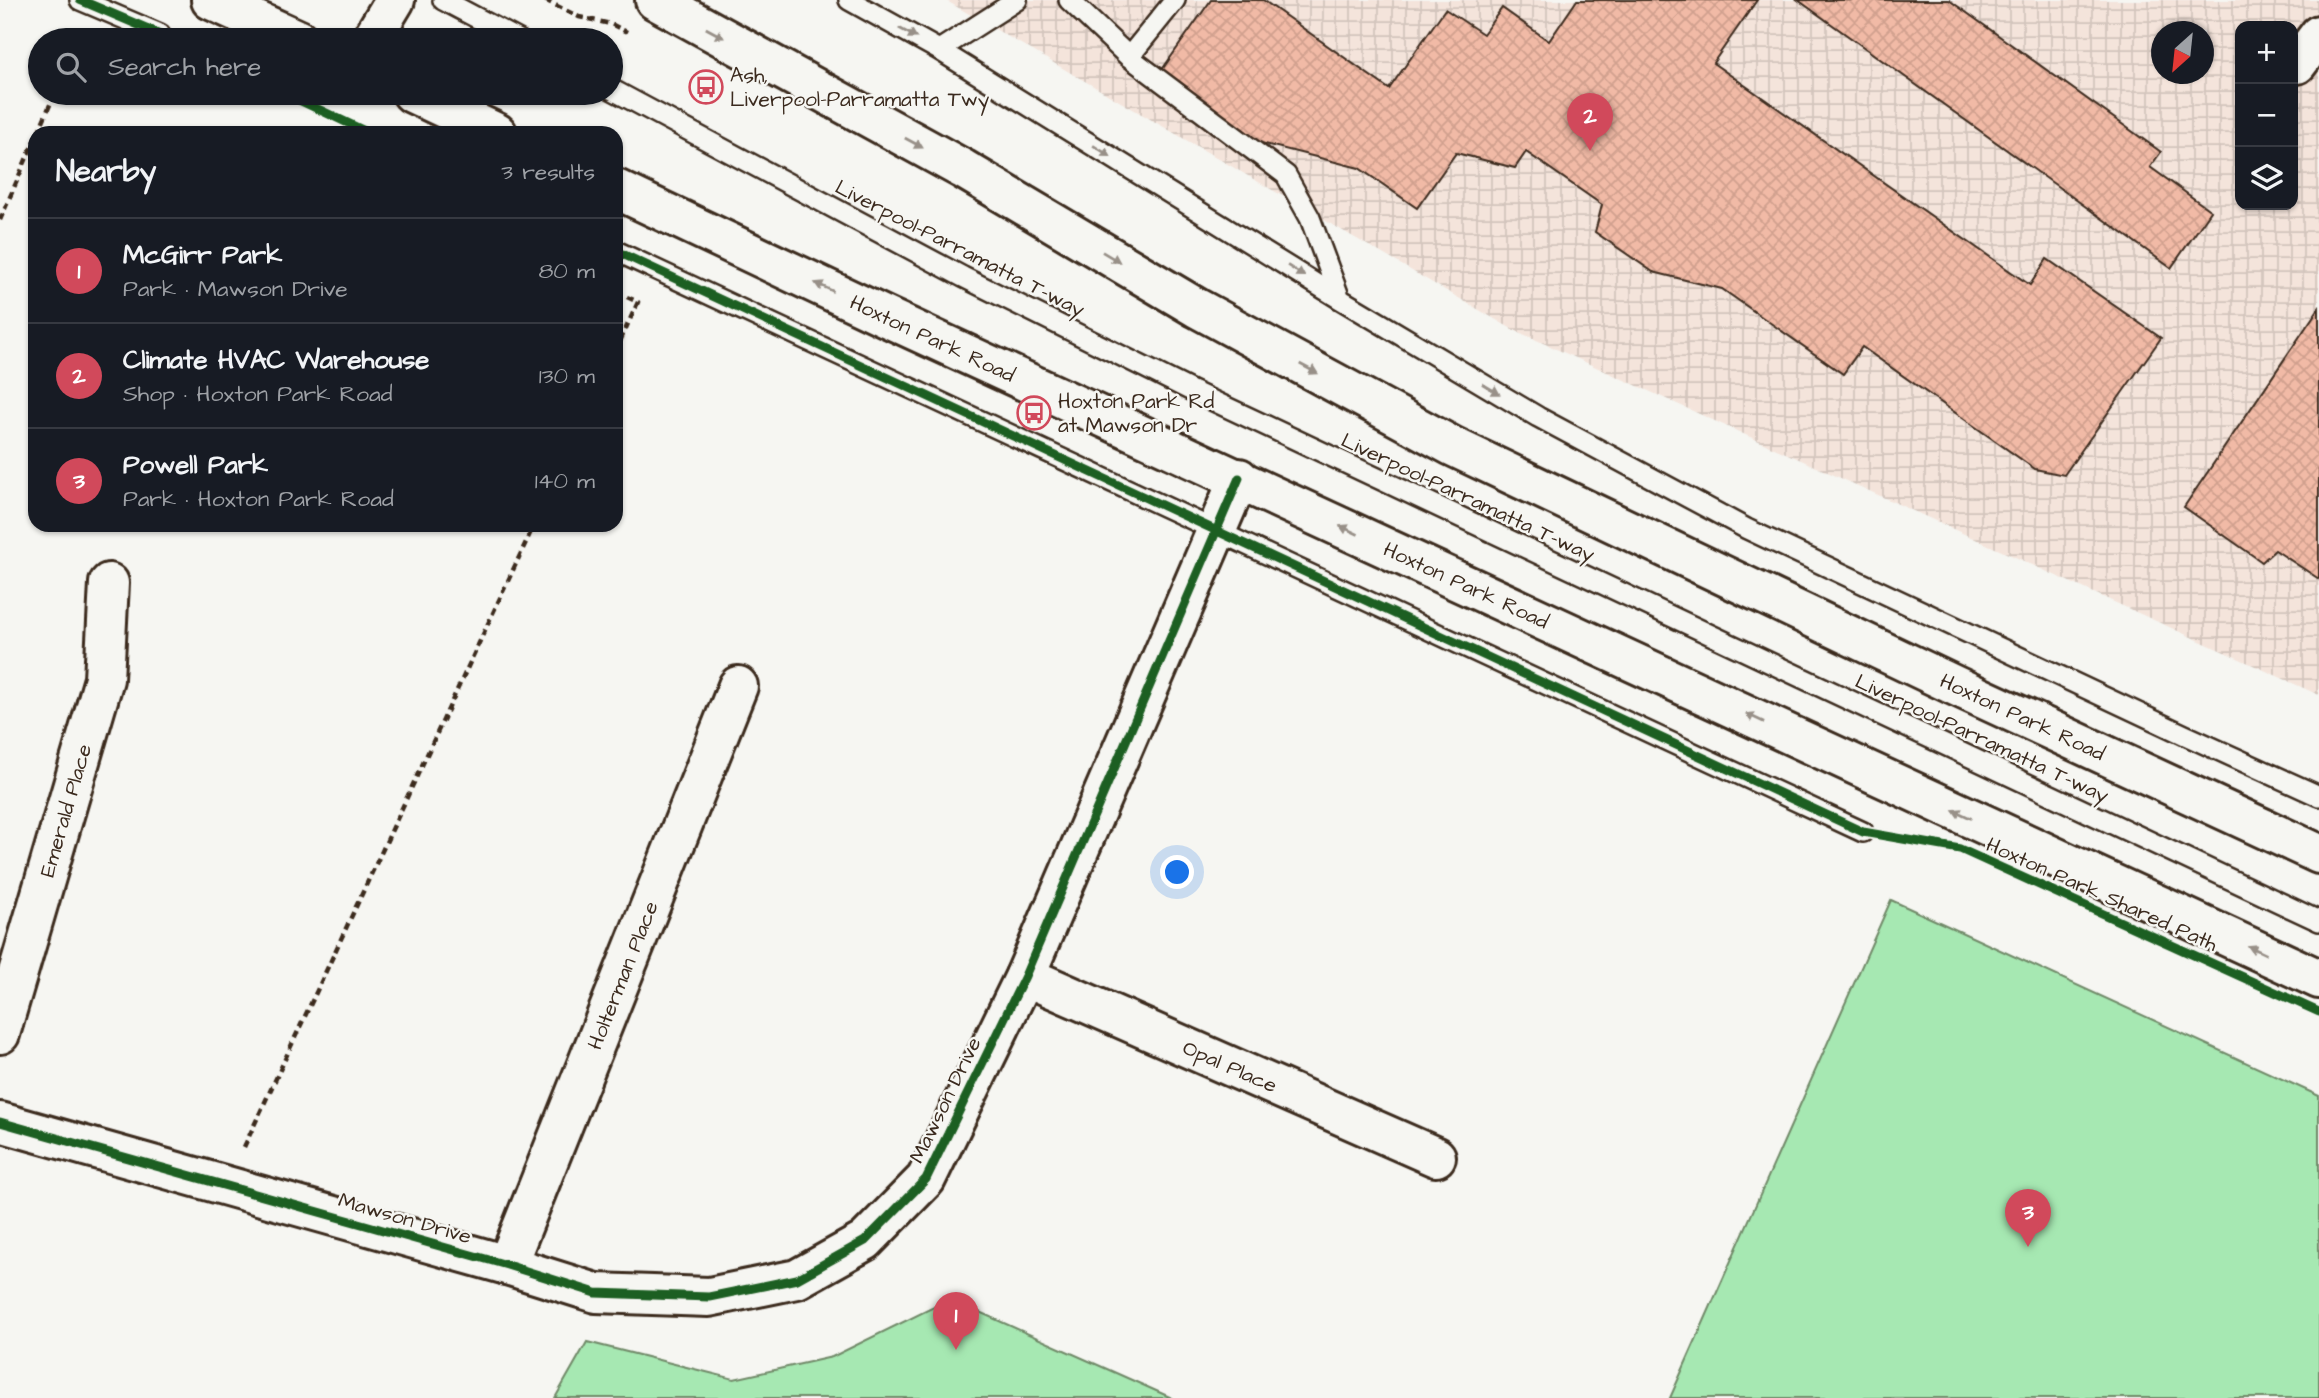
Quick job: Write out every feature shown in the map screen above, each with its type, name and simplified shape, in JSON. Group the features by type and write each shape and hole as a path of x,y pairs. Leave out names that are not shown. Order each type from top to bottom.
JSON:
{"main road":[{"path":"211,0 273,28"},
{"path":"378,28 395,0"},
{"name":"Hoxton Park Road","path":"658,0 962,169 1197,308 1452,446 1958,687 2319,854"},
{"path":"438,105 482,126"},
{"name":"Hoxton Park Road","path":"623,192 886,317 2319,979"},
{"name":"Mawson Drive","path":"0,1122 507,1265 596,1293 709,1297 797,1279 865,1241 926,1179 1025,976 1239,478"},
{"name":"Emerald Place","path":"0,1034 104,679 109,583"},
{"name":"Holterman Place","path":"507,1265 738,686"},
{"name":"Opal Place","path":"1025,976 1436,1157"}],"lane":[{"path":"80,0 146,28"},
{"path":"443,0 496,28"},
{"path":"849,0 939,50 1340,299 1538,417 1747,529 2185,736 2319,796"},
{"path":"939,50 1017,0"},
{"path":"1069,0 1129,57 1286,175 1310,218 1340,299"},
{"path":"1129,57 1175,0"},
{"name":"Liverpool–Parramatta T-way","path":"623,95 962,277 1189,390 2319,921"},
{"path":"623,253 1863,832"}],"path":[{"path":"41,126 50,105"},
{"path":"0,220 28,155"},
{"path":"623,295 638,302 623,335"},
{"path":"226,1186 531,532"}],"shaded area":[{"path":"945,0 2319,0 2319,695 1512,329"}],"green space":[{"path":"1891,900 2319,1096 2319,1398 1670,1398"},
{"path":"950,1299 1172,1398 555,1398 587,1342 734,1379 832,1357"}],"building":[{"path":"1211,0 1263,0 1389,89 1445,9 1483,34 1502,8 1549,41 1577,0 1757,0 1713,63 2030,285 2047,259 2161,338 2064,475 2035,469 1862,347 1843,374 1722,289 1653,272 1595,232 1602,205 1526,152 1515,168 1456,153 1417,208 1359,168 1257,142 1159,74"},
{"path":"1798,0 1949,0 2161,152 2150,167 2211,211 2171,268"},
{"path":"2319,308 2319,579 2275,550 2262,562 2184,507"}],"cycle path":[{"path":"80,0 146,28"},
{"path":"310,105 354,126"},
{"name":"Hoxton Park Shared Path","path":"623,254 1863,832 1960,849 2319,1012"},
{"path":"0,1122 507,1265 596,1293 709,1297 797,1279 865,1241 926,1179 1025,976 1239,478"}],"place":[{"name":"Ash, Liverpool-Parramatta Twy","path":"706,87"},
{"name":"Climate HVAC Warehouse","path":"1590,151"},
{"name":"Hoxton Park Rd at Mawson Dr","path":"1034,413"},
{"name":"Powell Park","path":"2028,1247"},
{"name":"McGirr Park","path":"956,1350"}]}
